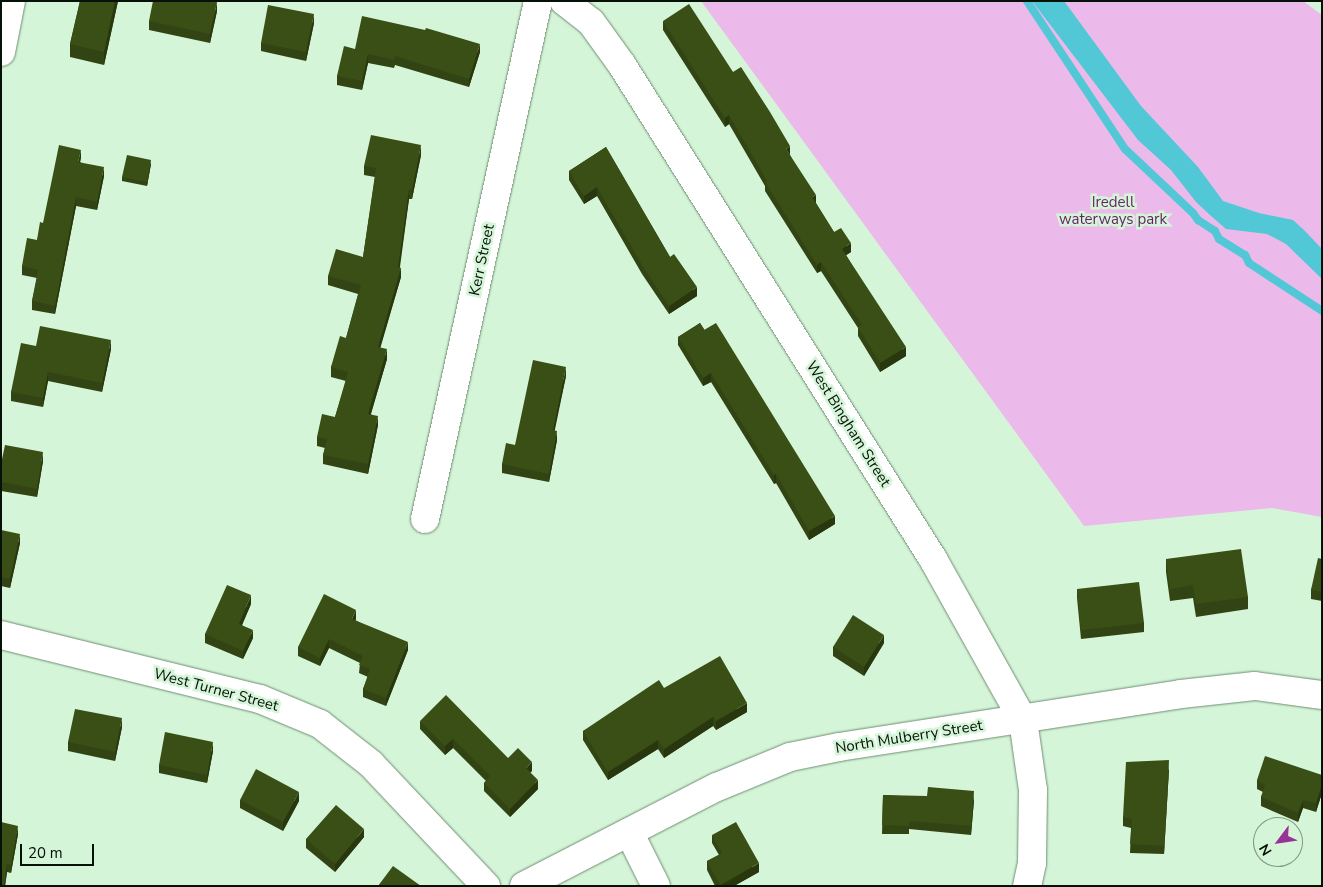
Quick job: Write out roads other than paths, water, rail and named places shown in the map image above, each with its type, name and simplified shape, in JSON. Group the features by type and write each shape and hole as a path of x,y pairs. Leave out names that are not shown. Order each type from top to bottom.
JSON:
{"street":[{"path":"1,52 11,1"},
{"name":"Kerr Street","path":"425,519 538,1"},
{"name":"West Bingham Street","path":"564,1 591,22 622,65 933,559 1023,720 1034,790 1032,863 1026,886"},
{"name":"West Turner Street","path":"1,636 260,699 320,724 371,764 486,886"},
{"name":"North Mulberry Street","path":"524,886 717,787 790,757 839,746 1023,720 1181,694 1256,686 1322,695"},
{"path":"629,832 656,886"}],"water":[{"path":"1032,1 1064,1 1141,106 1198,167 1223,201 1259,213 1293,220 1304,230 1322,249 1322,279 1286,244 1267,234 1226,229 1196,202 1171,170 1138,140"}],"waterway":[{"path":"1027,1 1125,149 1193,213 1198,220 1215,231 1219,239 1245,255 1249,263 1322,311"}],"park label":[{"name":"Iredell waterways park","path":"1113,210"}]}
